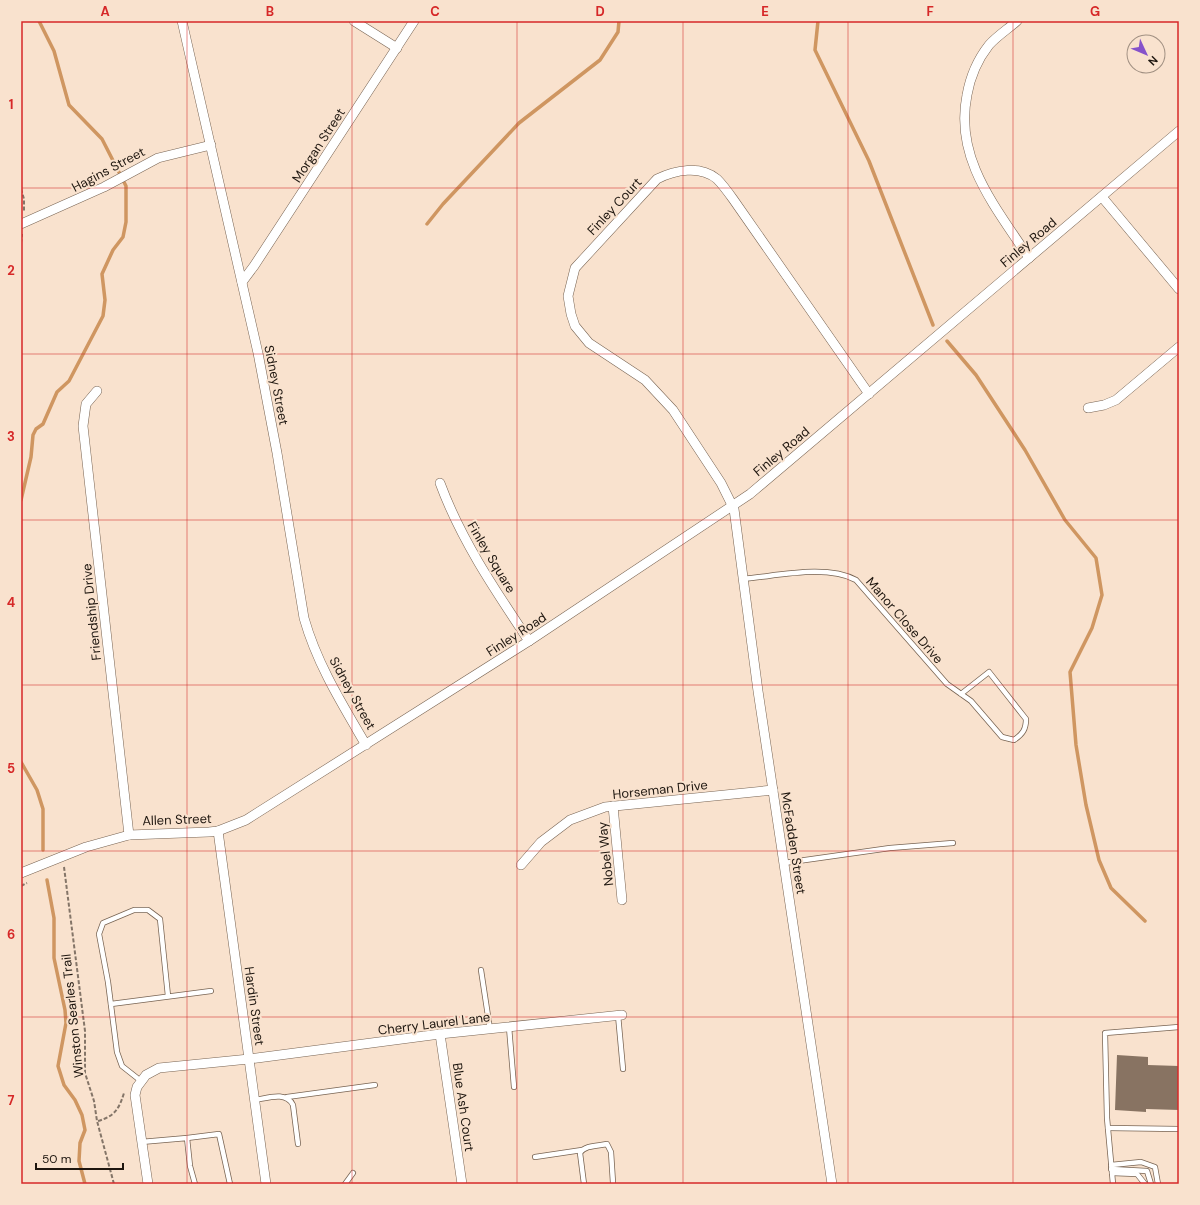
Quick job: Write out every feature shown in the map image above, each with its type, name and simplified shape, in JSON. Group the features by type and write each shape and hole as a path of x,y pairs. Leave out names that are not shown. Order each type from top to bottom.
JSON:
{"street":[{"name":"Sidney Street","path":"182,21 242,282 277,453 309,636 331,684 366,745"},
{"path":"354,21 397,48"},
{"name":"Morgan Street","path":"242,282 254,266 414,21"},
{"path":"1017,21 989,46 977,64 969,83 963,111 966,146 975,172 1029,258"},
{"name":"Finley Road","path":"366,745 529,641 733,506 789,462 1179,131"},
{"name":"Hagins Street","path":"21,224 76,200 158,158 211,145"},
{"name":"Finley Court","path":"733,506 721,483 673,410 645,380 589,343 575,326 572,314 568,296 575,268 657,179 669,173 691,170 707,174 716,179 733,199 869,394"},
{"path":"1102,197 1179,289"},
{"path":"1088,408 1104,405 1116,400 1179,347"},
{"name":"Friendship Drive","path":"97,391 86,404 83,426 129,834"},
{"name":"Finley Square","path":"440,483 458,528 482,570 529,641"},
{"name":"McFadden Street","path":"733,506 773,790 832,1184"},
{"name":"Allen Street","path":"21,873 86,847 129,834 196,833 218,831 252,816 366,745"},
{"name":"Horseman Drive","path":"521,865 541,842 570,820 604,807 773,790"},
{"name":"Nobel Way","path":"612,806 622,900"},
{"name":"Hardin Street","path":"218,831 266,1184"},
{"name":"Cherry Laurel Lane","path":"141,1081 148,1073 159,1068 249,1059 440,1034 620,1015"},
{"name":"Blue Ash Court","path":"440,1034 462,1184"},
{"path":"141,1081 136,1087 135,1095 148,1184"}],"lane":[{"name":"Manor Close Drive","path":"744,579 828,572 846,574 856,580 947,684 971,701 1002,738 1014,740 1019,737 1026,726 1026,719 989,672 962,694"},
{"path":"784,863 890,848 953,842"},
{"path":"141,1081 122,1066 117,1052 111,1004 98,934 103,923 134,910 148,910 160,919 168,996"},
{"path":"481,970 490,1029"},
{"path":"111,1004 211,991"},
{"path":"620,1015 622,1069"},
{"path":"508,1027 514,1087"},
{"path":"1113,1184 1108,1128 1105,1033 1179,1027"},
{"path":"255,1100 375,1085"},
{"path":"287,1097 293,1105 298,1144"},
{"path":"1108,1128 1179,1129"},
{"path":"141,1142 219,1134 230,1184"},
{"path":"187,1138 190,1166 195,1184"},
{"path":"536,1157 582,1150 585,1148 607,1144 611,1152 613,1183"},
{"path":"582,1150 580,1153 584,1184"},
{"path":"1111,1169 1141,1162 1154,1167 1158,1184"},
{"path":"1111,1169 1137,1174 1145,1184"},
{"path":"1111,1169 1147,1171 1151,1184"},
{"path":"345,1184 353,1173"},
{"path":"1139,1176 1139,1184"}],"path":[{"name":"Winston Searles Trail","path":"57,870 64,867 85,1030 85,1073 94,1101 97,1121 114,1184"},
{"path":"21,886 31,880"},
{"path":"97,1121 108,1118 116,1113 131,1073"}],"building":[{"path":"1117,1055 1148,1057 1148,1065 1179,1066 1179,1110 1146,1109 1146,1112 1115,1110"}],"waterway":[{"path":"21,500 31,457 33,435 36,429 43,424 57,392 69,381 103,316 105,300 102,274 113,250 123,237 126,222 126,186 102,139 69,105 54,51 39,21"},
{"path":"427,224 443,204 519,123 600,60 618,32 619,21"},
{"path":"818,21 815,50 869,161 933,325"},
{"path":"947,341 976,375 1025,450 1065,520 1096,558 1102,595 1092,628 1070,672 1076,745 1086,805 1099,860 1111,888 1145,921"},
{"path":"21,762 37,790 43,809 43,850"},
{"path":"47,880 54,918 54,958 65,1010 66,1023 58,1066 64,1085 75,1100 82,1115 85,1130 80,1143 79,1161 85,1184"}]}
